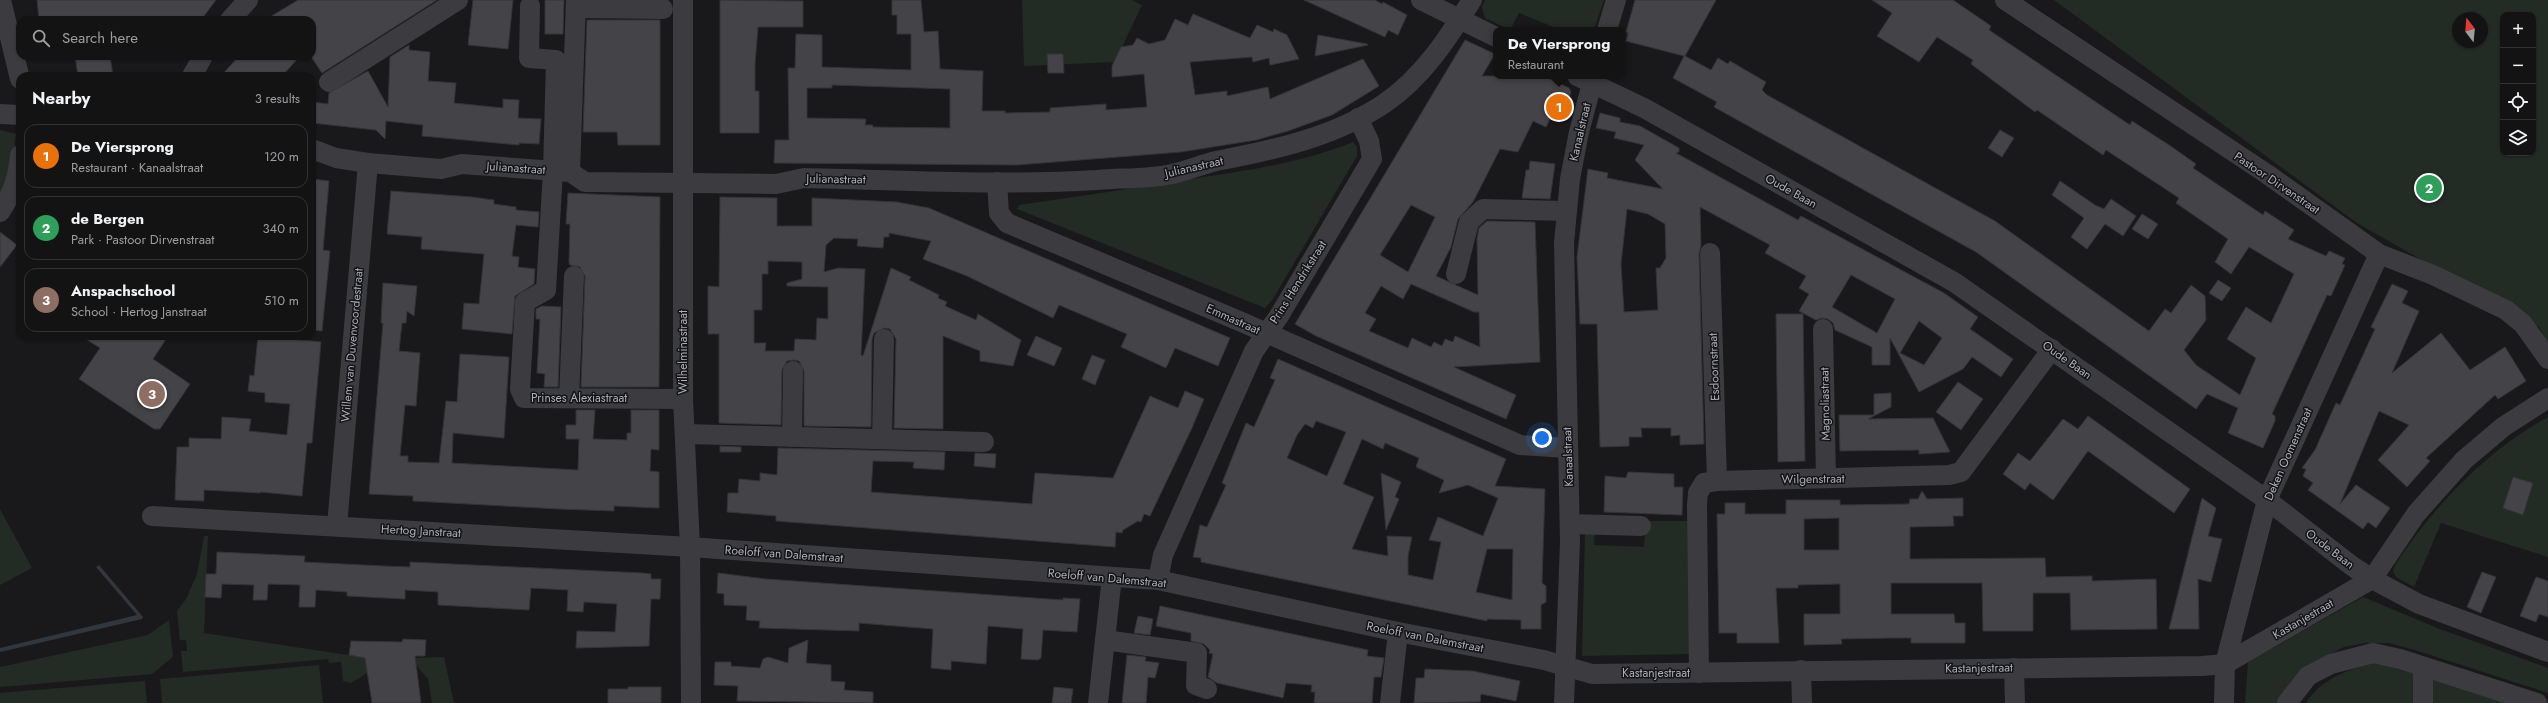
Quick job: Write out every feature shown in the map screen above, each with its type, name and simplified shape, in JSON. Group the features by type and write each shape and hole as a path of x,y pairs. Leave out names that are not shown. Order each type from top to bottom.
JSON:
{"street":[{"path":"1,0 18,72"},
{"path":"234,16 248,0"},
{"path":"329,82 458,0"},
{"name":"Wilhelminastraat","path":"683,0 683,399 690,547 691,703"},
{"path":"1421,0 1493,36"},
{"path":"1358,118 1385,104 1410,84 1434,58 1472,0"},
{"path":"1608,27 1616,0"},
{"name":"Pastoor Dirvenstraat","path":"2005,0 2267,174 2379,254 2433,275 2506,310 2523,324 2548,359"},
{"path":"562,171 576,4 662,9"},
{"path":"530,6 529,58 556,60 562,171"},
{"path":"194,72 202,60"},
{"name":"Kanaalstraat","path":"1564,703 1570,524 1563,294 1566,211 1588,79"},
{"name":"Oude Baan","path":"1590,79 1954,282 2267,500 2352,566 2372,579 2419,604 2548,652"},
{"path":"0,114 16,115"},
{"name":"Julianastraat","path":"316,150 336,158 368,163 441,169 462,164 562,171 585,182 776,184 804,178 1033,184 1166,175 1293,145 1358,118"},
{"name":"Prins Hendrikstraat","path":"1158,580 1163,554 1254,351 1279,316 1372,159 1369,141 1358,118"},
{"name":"Willem van Duvenvoordestraat","path":"336,526 368,163"},
{"name":"Prinses Alexiastraat","path":"562,171 546,290 525,302 520,389 524,398 561,400 569,398 683,399"},
{"name":"Emmastraat","path":"998,182 999,213 1006,223 1520,445 1568,448"},
{"path":"0,212 11,196 16,184"},
{"path":"1456,274 1469,222 1484,209 1566,211"},
{"name":"Esdoornstraat","path":"1710,252 1717,481"},
{"name":"Deken Oomenstraat","path":"2224,703 2225,664 2267,500 2379,254"},
{"path":"569,398 574,276"},
{"name":"Magnoliastraat","path":"1823,330 1826,478"},
{"path":"882,439 884,339"},
{"name":"Wilgenstraat","path":"1699,673 1696,505 1698,493 1704,483 1717,481 1949,475 1961,472 2052,349"},
{"path":"792,437 793,371"},
{"path":"2372,579 2416,514 2464,460 2502,427 2548,398"},
{"path":"685,434 984,442"},
{"name":"Hertog Janstraat","path":"152,516 690,547"},
{"path":"1570,524 1641,526"},
{"name":"Roeloff van Dalemstraat","path":"690,547 1158,580 1398,632 1544,660 1565,667"},
{"path":"1098,703 1112,576"},
{"name":"Kastanjestraat","path":"1565,667 1592,674 2225,664 2372,579"},
{"path":"1390,703 1398,632"},
{"path":"1105,640 1197,653 1196,686 1207,689"},
{"path":"2286,703 2308,676 2331,664 2354,656 2373,653 2538,703"},
{"path":"2423,667 2423,703"},
{"path":"2014,668 2015,703"},
{"path":"1801,670 1802,703"}],"shaded area":[{"path":"1022,0 1131,0 1142,5 1115,62 1024,66"},
{"path":"1485,0 1604,0 1595,27 1554,27 1519,13 1512,27 1504,27 1485,18 1482,7"},
{"path":"2054,0 2548,0 2548,345 2539,327 2357,223"},
{"path":"0,130 16,134 13,157 0,199"},
{"path":"1353,142 1357,147 1357,156 1273,299 1265,308 1017,209 1019,205 1231,173 1273,165 1313,156"},
{"path":"2548,417 2548,557 2441,523 2414,587 2396,577 2393,571 2395,565 2410,543 2426,522 2462,482 2503,446"},
{"path":"0,509 32,568 0,585"},
{"path":"1646,521 1689,521 1690,654 1582,656 1585,532 1595,531 1594,545 1644,547"},
{"path":"204,536 208,536 204,633 381,659 444,657 454,703 432,703 428,679 416,665 367,673 351,683 343,681 341,662 329,663 328,659 183,672 181,651 187,651 186,640 180,640 177,611 186,599 197,574"},
{"path":"99,565 143,617 142,619 0,652 0,648 137,615 96,567"},
{"path":"2363,597 2440,629 2548,668 2548,693 2415,650 2389,643 2365,643 2344,647 2316,662 2282,703 2245,703 2248,662"},
{"path":"169,620 173,657 152,674 0,687 0,667 148,635"},
{"path":"2375,662 2510,703 2306,703 2312,694 2336,676"},
{"path":"319,665 323,703 162,703 160,679"},
{"path":"145,681 147,703 0,703 0,693"}],"building":[{"path":"37,0 216,0 204,16 39,16"},
{"path":"298,0 437,0 322,73 313,60 316,60 316,16 272,16"},
{"path":"473,0 513,0 508,49 468,45"},
{"path":"545,0 564,0 563,34 545,34"},
{"path":"720,0 803,1 803,27 758,27 755,64 755,91 759,91 759,133 720,133"},
{"path":"892,0 921,0 924,32 938,31 940,69 983,71 982,111 1005,111 1005,113 1050,112 1050,108 1106,104 1106,110 1147,107 1144,74 1112,77 1112,66 1121,47 1133,45 1137,38 1149,44 1165,40 1175,19 1188,25 1193,14 1250,38 1257,25 1273,32 1274,29 1287,35 1299,59 1270,65 1269,58 1253,62 1252,57 1190,62 1195,95 1227,91 1227,96 1268,87 1270,99 1363,59 1379,86 1332,115 1288,131 1256,140 1181,152 1017,165 774,163 775,140 789,140 788,68 795,68 796,34 822,35 822,67 911,70 911,34 897,34 897,15 892,15","holes":["832,85 950,89 950,128 873,127 873,125 865,125 866,119 807,118 807,88 832,88"]},
{"path":"1304,0 1375,0 1382,4 1383,2 1407,15 1398,35 1388,30 1385,37"},
{"path":"1635,0 1716,0 1685,56 1711,70 1718,58 1728,64 1730,61 1766,82 1762,90 1767,95 1995,221 2149,331 2165,309 2171,313 2191,285 2205,296 2206,320 2184,350 2196,365 2240,395 2256,358 2227,339 2246,307 2271,323 2294,274 2249,247 2231,274 2215,262 2228,239 2176,203 2179,198 2106,150 2103,155 2037,110 2035,112 1971,64 1973,60 1937,37 1919,62 1877,36 1892,13 1872,0 1953,0 1991,26 1989,30 2130,125 2132,121 2172,147 2196,164 2193,168 2263,215 2265,211 2294,230 2288,239 2326,256 2329,251 2345,258 2342,264 2345,265 2331,296 2327,295 2272,414 2275,416 2275,421 2263,448 2228,433 2238,408 2207,394 2196,409 1976,252 1714,107 1717,102 1673,78 1684,56 1626,41 1628,33 1626,32"},
{"path":"587,20 660,20 660,145 618,145 617,132 583,132"},
{"path":"1318,35 1367,44 1368,45 1315,56"},
{"path":"1465,40 1493,53 1493,57 1482,76 1493,76 1493,79 1550,79 1569,88 1571,92 1563,119 1553,113 1546,127 1533,121 1518,152 1500,149 1473,202 1458,219 1451,247 1436,276 1478,295 1477,239 1479,228 1487,221 1535,222 1540,362 1454,367 1516,395 1506,419 1316,336 1295,324","holes":["1411,205 1435,217 1408,272 1380,255","1411,284 1474,312 1479,312 1480,347 1455,336 1453,342 1445,339 1442,346 1434,342 1431,347 1412,338 1408,348 1369,331 1376,319 1365,313 1381,286 1403,299"]},
{"path":"409,45 409,50 430,52 428,81 456,83 454,103 503,108 503,99 519,100 518,118 541,119 539,144 519,143 519,145 422,136 423,125 386,121 385,139 376,130 316,123 316,102 328,104 329,93 368,71 388,107 390,57"},
{"path":"1047,54 1063,54 1064,73 1048,73"},
{"path":"76,60 111,60 112,72 77,72"},
{"path":"235,60 296,60 286,72 225,72"},
{"path":"1600,113 1620,118 1620,122 1640,126 1679,148 1679,152 1676,153 1798,220 1801,216 1944,293 1978,317 1970,329 2013,359 2001,377 1972,357 1963,369 1919,392 1890,338 1890,365 1872,365 1872,347 1835,330 1833,323 1828,319 1822,318 1816,320 1799,311 1809,294 1799,288 1806,276 1765,253 1770,245 1700,207 1701,246 1699,253 1704,444 1680,445 1680,435 1671,436 1671,428 1641,428 1642,437 1629,437 1629,446 1600,447 1597,324 1580,324 1577,257 1588,169 1608,173 1607,178 1663,189 1635,160 1644,145 1614,138 1616,132 1596,128","holes":["1627,209 1648,214 1665,224 1666,258 1660,268 1656,268 1658,310 1624,312 1621,264","1851,275 1895,299 1877,333 1832,307","1919,321 1942,338 1924,365 1900,353"]},
{"path":"2000,130 2014,138 2002,157 1988,148"},
{"path":"1530,161 1555,164 1550,199 1522,198 1526,170 1529,170"},
{"path":"316,179 329,181 323,250 330,251 322,331 316,330"},
{"path":"2060,181 2095,205 2104,209 2111,199 2136,216 2123,236 2105,224 2087,249 2071,237 2084,218 2052,195"},
{"path":"391,191 494,200 494,204 516,207 516,210 539,212 538,227 516,225 512,256 519,257 518,267 535,269 534,284 515,296 512,334 462,329 464,303 479,304 484,254 421,249 422,237 387,234"},
{"path":"568,193 660,197 659,387 581,387 585,276 580,267 570,265 569,262 570,224 566,224"},
{"path":"720,197 777,198 777,226 812,226 812,198 897,202 929,208 1230,338 1218,366 1175,348 1166,368 1121,347 1127,334 1059,305 1053,318 967,276 923,259 931,241 889,233 889,237 884,237 883,248 857,246 858,239 834,238 826,245 824,272 838,268 865,269 861,355 863,356 891,268 911,277 909,280 939,295 938,298 947,302 945,306 976,320 978,314 1021,340 1013,366 980,361 980,351 943,336 943,429 894,428 896,339 890,329 884,328 874,333 872,339 871,427 804,426 804,371 799,361 794,360 787,361 782,370 781,425 719,423 719,334 708,334 708,286 719,287","holes":["768,261 802,262 802,279 787,283 787,286 828,287 828,319 817,318 816,340 795,339 794,351 765,351 766,343 754,343 754,310 762,310 762,274 768,274"]},
{"path":"2142,214 2158,224 2148,239 2132,229"},
{"path":"0,232 16,244 16,246 0,267"},
{"path":"2218,280 2231,288 2222,301 2209,293"},
{"path":"383,283 417,286 414,316 407,311 406,323 402,323 399,351 420,353 416,406 405,405 400,456 408,456 408,462 439,463 446,401 457,402 460,354 509,357 504,438 453,433 452,463 578,470 579,439 566,439 566,425 576,425 576,410 595,410 593,439 627,440 627,433 631,433 631,410 659,410 659,450 651,449 650,471 659,472 659,508 614,506 614,511 559,509 413,501 413,496 369,494 383,323 381,323"},
{"path":"2392,284 2408,291 2402,303 2419,311 2392,373 2441,333 2470,370 2505,347 2526,381 2498,399 2495,395 2426,458 2430,461 2407,487 2378,460 2409,425 2379,411 2340,504 2356,485 2390,508 2376,528 2368,522 2363,529 2308,490 2313,483 2303,476 2306,469 2302,468 2315,450 2336,403 2340,405 2375,329 2371,327"},
{"path":"542,306 561,307 558,387 544,387 545,374 537,373 540,319 536,319 536,309"},
{"path":"1776,314 1803,314 1805,461 1778,462"},
{"path":"1036,336 1062,348 1054,366 1027,355"},
{"path":"87,340 165,340 153,359 190,384 160,429 154,429 79,379 100,348"},
{"path":"258,340 300,340 321,342 312,443 307,443 302,496 261,492 204,490 204,501 175,500 177,447 189,447 189,438 221,439 222,417 251,419 249,431 287,435 290,404 265,402 265,393 248,391 250,375 254,376"},
{"path":"1092,355 1105,360 1095,385 1082,379"},
{"path":"1278,359 1506,459 1495,486 1545,489 1542,583 1546,586 1546,602 1541,605 1541,629 1521,629 1521,620 1487,619 1487,621 1201,562 1201,558 1193,557 1200,525 1207,527 1226,485 1222,483 1246,423 1254,427 1275,380 1270,378","holes":["1316,421 1346,432 1327,476 1287,458 1297,435 1305,424 1313,428","1362,439 1383,449 1385,443 1419,458 1416,467 1444,480 1439,493 1468,485 1498,498 1483,536 1438,517 1429,540 1441,542 1433,580 1408,575 1408,556 1412,537 1387,536 1388,556 1352,549 1374,497 1343,484","1487,549 1513,549 1512,600 1476,592"]},
{"path":"1958,382 1983,399 1961,430 1936,412"},
{"path":"1185,391 1204,399 1192,428 1150,516 1144,514 1141,522 1138,521 1123,530 1122,533 1116,532 1115,547 776,521 776,516 727,512 728,493 738,493 739,479 760,481 760,473 777,475 778,448 945,452 944,470 913,468 914,462 873,461 871,492 1032,504 1035,473 1113,478 1150,396 1178,408"},
{"path":"1891,393 1891,407 1868,419 1933,418 1950,452 1919,454 1919,450 1840,451 1839,415 1874,415 1874,394"},
{"path":"2088,416 2190,489 2174,513 2088,451 2053,500 2030,483 2025,490 2003,474 2018,453 2030,461 2063,419 2078,429"},
{"path":"720,446 741,447 741,452 720,452"},
{"path":"975,453 996,454 995,468 974,466"},
{"path":"1628,472 1674,474 1674,487 1683,487 1682,515 1604,512 1605,476 1626,478"},
{"path":"1381,473 1401,482 1395,497 1399,499 1386,530"},
{"path":"2513,477 2533,483 2523,515 2503,508"},
{"path":"1922,491 1927,499 1963,498 1963,516 1953,516 1954,526 1910,527 1910,559 2045,558 2046,577 2092,576 2092,581 2156,579 2157,629 2071,630 2070,593 2033,593 2033,631 1983,631 1982,583 1891,583 1891,614 1954,614 1955,623 1965,623 1965,643 1911,643 1911,638 1891,638 1841,639 1842,644 1804,645 1804,614 1840,614 1840,584 1798,585 1798,588 1776,588 1779,643 1737,643 1737,633 1719,633 1717,514 1725,514 1725,503 1745,503 1745,514 1786,514 1786,500 1840,500 1840,505 1909,504 1910,499 1918,499","holes":["1839,518 1839,550 1804,550 1804,519"]},
{"path":"2202,498 2216,508 2208,536 2222,539 2211,582 2198,579 2199,629 2169,629"},
{"path":"217,552 305,556 304,562 383,566 410,567 410,562 643,573 651,574 651,579 661,579 660,599 651,599 649,646 576,648 577,631 615,632 617,604 584,602 583,612 567,611 568,590 531,588 529,610 438,605 438,592 405,590 405,599 347,596 347,592 316,590 315,607 299,607 300,585 268,584 267,600 253,600 254,585 222,584 221,598 205,597 206,574 216,574"},
{"path":"2482,572 2496,577 2481,613 2467,607"},
{"path":"718,573 766,579 1063,600 1063,598 1080,599 1077,632 1043,630 1041,658 1038,660 1021,659 1023,629 988,626 986,664 951,661 951,670 931,668 933,629 859,623 859,631 759,628 760,621 746,620 747,606 724,605 724,594 717,593"},
{"path":"2536,577 2548,581 2548,617 2539,614 2536,622 2520,616"},
{"path":"1160,606 1368,650 1367,656 1384,658 1381,677 1374,677 1372,703 1314,703 1315,692 1311,692 1312,685 1286,683 1283,698 1217,683 1208,677 1213,654 1209,653 1210,650 1204,644 1191,641 1191,633 1156,626"},
{"path":"1138,616 1153,619 1150,635 1134,633"},
{"path":"403,639 426,640 425,656 415,656 421,703 372,703 365,658 349,655 351,641 402,642"},
{"path":"808,640 806,663 831,665 831,681 845,682 844,690 873,692 873,703 737,701 738,686 714,685 715,662 731,662 731,666 760,668 763,659 768,657 788,663 789,648"},
{"path":"1127,655 1146,657 1145,661 1159,663 1155,678 1148,677 1146,703 1122,703"},
{"path":"1425,669 1473,671 1520,681 1516,701 1481,694 1480,702 1414,703 1416,678 1424,678"},
{"path":"628,687 661,687 661,703 608,703 608,689 628,689"},
{"path":"1054,687 1073,689 1071,703 1052,703"}],"place":[{"name":"De Viersprong","path":"1559,107"},
{"name":"de Bergen","path":"2429,188"},
{"name":"Anspachschool","path":"152,394"}]}
